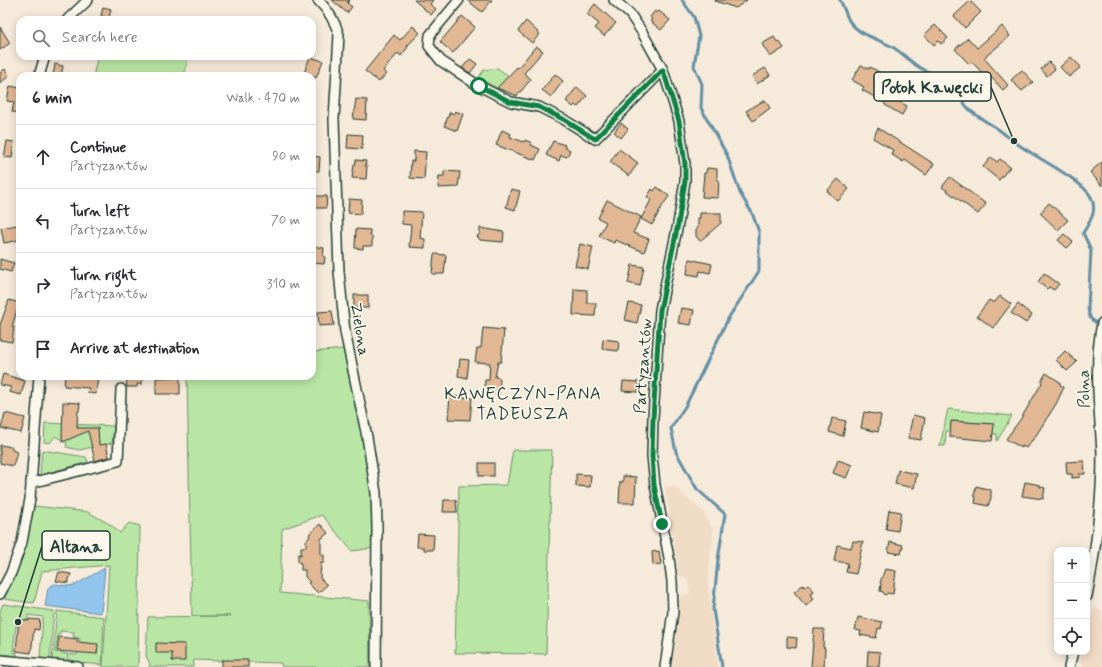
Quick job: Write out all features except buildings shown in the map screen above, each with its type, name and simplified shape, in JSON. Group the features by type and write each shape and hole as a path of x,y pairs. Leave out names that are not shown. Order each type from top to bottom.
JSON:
{"street":[{"path":"71,16 88,0"},
{"name":"Zielona","path":"318,0 336,23 339,35 334,120 340,278 345,332 367,436 376,493 376,667"},
{"path":"459,0 430,35 429,46 441,61 479,86 511,102 539,107 563,119 595,139 663,70"},
{"name":"Partyzantów","path":"614,0 630,14 642,32 663,70 679,121 685,164 685,181 678,224 660,310 653,418 652,456 654,485 669,558 672,581 673,612 665,667"},
{"path":"40,72 44,60"},
{"name":"Polna","path":"1089,583 1102,504 1102,454 1097,392 1097,364 1102,323"},
{"path":"0,594 11,573 22,542 30,499 39,380"},
{"path":"31,484 118,461 121,389"},
{"path":"1069,667 1072,655"},
{"path":"0,660 78,667"}],"shaded area":[{"path":"665,486 675,487 704,513 713,530 708,585 718,667 672,667 680,597 690,593 687,578 679,576"},
{"path":"1094,608 1102,611 1102,667 1084,667 1080,663 1082,655 1090,655 1090,624"}],"green space":[{"path":"97,60 188,60 185,72 94,72"},
{"path":"497,68 509,76 497,88 478,78 484,70"},
{"path":"343,349 373,488 373,548 352,551 322,515 282,529 280,593 369,601 370,667 282,667 281,663 194,660 193,667 149,667 150,664 146,656 148,617 230,616 192,616 187,380 316,380 316,352"},
{"path":"948,409 1012,416 997,441 997,434 993,434 993,424 952,421 951,431 946,431 945,446 940,446"},
{"path":"45,423 114,426 112,443 79,450 66,447 67,443 55,436 50,443 44,442"},
{"path":"42,450 86,457 88,462 40,475"},
{"path":"513,450 552,450 546,654 455,653 459,486 507,485"},
{"path":"34,506 88,512 111,525 120,533 129,523 140,526 138,667 103,667 109,565 42,571 34,603 4,599 17,568"},
{"path":"3,604 54,611 50,659 40,658 43,617 28,615 27,626 16,626 13,652 17,653 17,656 0,654 0,611"},
{"path":"57,611 104,617 102,665 69,662 70,654 77,655 80,638 73,637 74,632 60,631 60,634 58,634 55,652 68,654 67,661 52,660"}],"water":[{"path":"105,568 101,613 45,606 48,588 54,584 68,586 75,585"}],"waterway":[{"path":"682,0 694,17 699,36 694,66 702,84 701,108 727,155 740,193 752,213 759,232 759,271 729,317 686,405 671,428 676,452 697,489 725,514 713,609 722,667"},
{"path":"840,0 850,22 860,32 891,46 920,68 951,83 971,111 1019,145 1070,177 1086,190 1091,197 1094,207 1092,216 1083,233 1091,250 1088,308 1091,319 1100,324"}],"place":[{"name":"Potok Kawęcki","path":"1014,141"},
{"name":"Altana","path":"18,622"}],"district":[{"name":"KAWĘCZYN-PANA TADEUSZA","path":"523,403"}],"route":[{"path":"479,86 511,102 539,107 563,119 595,139 663,70 679,121 685,164 685,181 678,224 660,310 652,456 654,485 662,524"}]}
